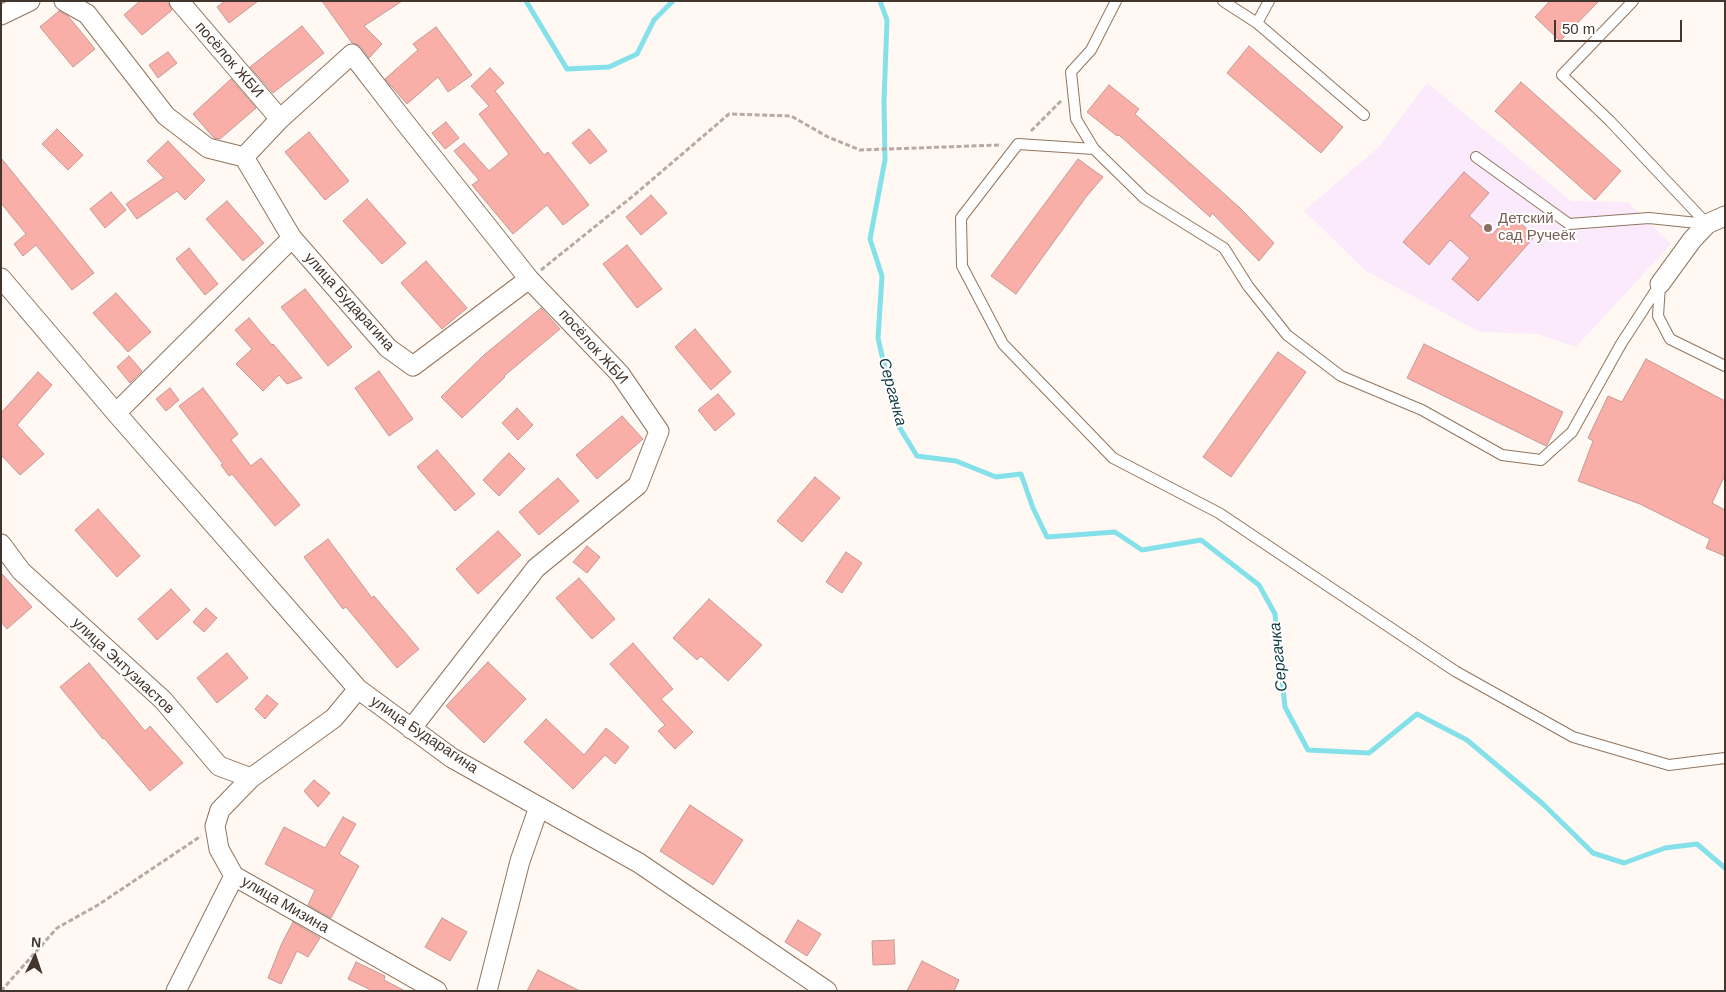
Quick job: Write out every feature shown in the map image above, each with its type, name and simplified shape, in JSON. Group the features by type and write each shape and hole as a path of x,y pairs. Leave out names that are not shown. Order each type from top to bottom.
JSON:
{"street":[{"path":"1,15 30,1"},
{"path":"64,1 87,14 166,116 208,148 244,157 280,119"},
{"name":"посёлок ЖБИ","path":"179,1 280,119 352,54 402,120 529,279 620,374 659,431 638,485 536,568 411,729"},
{"name":"улица Бударагина","path":"244,157 292,238 388,348 414,366 529,279"},
{"path":"1660,284 1692,240 1707,224 1725,216"},
{"name":"улица Бударагина","path":"116,413 292,238"},
{"name":"улица Бударагина","path":"1,278 116,413 358,689 452,758 639,863 827,991"},
{"name":"улица Энтузиастов","path":"1,544 21,571 163,700 219,766 251,778"},
{"path":"216,826 220,810 251,778 334,718 358,689"},
{"path":"487,991 520,862 539,807"},
{"name":"улица Мизина","path":"216,826 219,849 234,876 437,991"},
{"path":"176,991 234,876"}],"lane":[{"path":"1116,1 1091,50 1071,72 1076,119 1094,149 1144,198 1224,248 1248,286 1287,335 1341,376 1422,410 1502,455 1542,460 1572,432 1621,344 1660,284"},
{"path":"1223,1 1257,22 1364,115"},
{"path":"1257,22 1269,1"},
{"path":"1632,1 1562,75 1610,121 1707,224"},
{"path":"1094,149 1018,144 961,218 962,266 1004,344 1114,458 1219,513 1455,671 1573,737 1669,765 1725,758"},
{"path":"1476,157 1569,224 1649,218 1707,224"},
{"path":"1660,284 1658,316 1670,339 1725,366"}],"path":[{"path":"529,279 633,196 728,114 791,116 828,137 860,150 902,150 1018,144 1072,89"},
{"path":"1,990 57,928 98,905 216,826"}],"shaded area":[{"name":"Детский сад Ручеёк","path":"1427,83 1571,201 1628,202 1671,244 1576,347 1538,334 1480,332 1366,271 1304,211 1379,147"}],"building":[{"path":"140,1 167,1 172,10 142,35 124,15"},
{"path":"225,1 258,1 229,23 217,7"},
{"path":"322,1 402,1 364,26 382,44 369,58 361,47 352,43"},
{"path":"1550,1 1599,1 1560,41 1535,17"},
{"path":"59,11 68,16 95,49 73,67 40,27"},
{"path":"302,26 324,53 273,93 250,67"},
{"path":"436,27 472,75 448,92 438,77 407,104 385,79 418,50 413,44"},
{"path":"1249,46 1343,127 1321,153 1227,73"},
{"path":"168,52 177,63 158,78 149,65"},
{"path":"490,68 504,83 495,91 544,155 548,152 589,205 563,225 547,205 513,234 472,185 479,180 454,151 464,143 489,171 509,154 479,114 489,106 471,86"},
{"path":"231,79 256,108 220,139 214,138 193,114"},
{"path":"1521,82 1621,171 1595,200 1495,111"},
{"path":"1109,85 1139,109 1135,114 1240,208 1274,243 1259,261 1212,213 1210,217 1119,135 1117,136 1087,112"},
{"path":"446,122 459,138 445,149 432,133"},
{"path":"57,129 83,155 68,170 42,144"},
{"path":"589,129 607,151 590,164 572,143"},
{"path":"309,132 349,181 325,200 285,152"},
{"path":"168,141 205,180 185,200 177,191 137,219 126,204 164,178 147,161"},
{"path":"1,158 94,273 72,290 36,245 23,256 14,244 26,234 1,203"},
{"path":"1078,159 1103,177 1086,197 1016,294 991,276"},
{"path":"1464,172 1489,193 1469,216 1492,235 1510,214 1535,236 1478,301 1452,279 1470,258 1450,240 1429,265 1403,242"},
{"path":"111,192 126,210 105,228 90,209"},
{"path":"651,195 667,213 641,235 626,217"},
{"path":"367,199 406,243 382,264 343,221"},
{"path":"227,201 264,243 243,261 206,219"},
{"path":"627,245 662,289 637,308 603,264"},
{"path":"189,248 218,284 205,295 176,259"},
{"path":"426,261 467,308 442,329 401,283"},
{"path":"305,289 352,347 328,366 281,307"},
{"path":"116,293 151,332 128,352 93,313"},
{"path":"541,308 560,329 504,376 462,418 441,397 484,355"},
{"path":"249,318 302,378 287,384 279,375 263,391 236,364 252,349 235,330"},
{"path":"695,329 731,372 711,390 675,347"},
{"path":"1424,344 1563,412 1547,445 1407,378"},
{"path":"1278,352 1306,372 1231,477 1203,457"},
{"path":"129,356 142,371 130,383 117,367"},
{"path":"1646,359 1725,401 1725,475 1712,503 1725,510 1725,556 1706,548 1710,539 1640,504 1578,481 1593,441 1588,438 1608,396 1622,402"},
{"path":"379,371 413,419 389,436 355,388"},
{"path":"38,372 52,385 17,425 44,454 20,475 1,455 1,413"},
{"path":"170,388 179,400 166,411 156,399"},
{"path":"203,388 238,434 231,440 251,466 261,458 300,505 275,526 232,474 229,476 221,465 223,464 179,406"},
{"path":"718,394 735,414 715,431 698,410"},
{"path":"517,408 533,425 518,440 502,423"},
{"path":"622,416 643,439 597,479 576,455"},
{"path":"437,450 475,494 455,511 417,467"},
{"path":"509,453 525,469 499,496 483,480"},
{"path":"815,477 840,498 802,542 777,521"},
{"path":"558,478 579,501 539,535 519,512"},
{"path":"98,509 140,556 117,577 75,530"},
{"path":"498,531 521,555 478,594 456,569"},
{"path":"328,539 372,598 374,596 419,649 397,668 346,607 343,609 304,557"},
{"path":"587,546 600,557 587,573 573,562"},
{"path":"846,552 862,563 842,593 826,582"},
{"path":"1,573 32,607 7,629 1,622"},
{"path":"579,578 615,619 592,639 556,598"},
{"path":"171,589 190,610 157,640 138,619"},
{"path":"709,599 762,645 728,681 701,656 697,660 673,638"},
{"path":"206,608 217,618 204,632 193,622"},
{"path":"633,643 673,689 661,699 693,732 675,749 658,731 665,725 610,664"},
{"path":"227,653 248,678 217,703 197,678"},
{"path":"488,662 526,699 484,743 446,706"},
{"path":"89,663 145,731 150,726 183,763 150,791 103,739 60,687"},
{"path":"267,695 278,704 265,719 255,709"},
{"path":"546,719 584,755 606,728 629,747 615,764 605,755 573,789 524,742"},
{"path":"314,780 330,793 318,807 304,791"},
{"path":"690,805 743,840 713,885 660,851"},
{"path":"343,817 356,824 339,854 359,866 331,918 308,905 315,890 265,864 284,827 325,848"},
{"path":"442,918 467,932 450,961 425,947"},
{"path":"798,920 821,934 807,956 785,942"},
{"path":"293,922 320,938 308,957 297,951 281,984 268,978"},
{"path":"894,940 895,964 873,965 872,941"},
{"path":"922,961 959,980 954,991 907,991"},
{"path":"356,962 385,976 384,980 405,991 373,991 348,979"},
{"path":"538,970 580,991 527,991"}],"waterway":[{"name":"Сергачка","path":"526,1 567,69 609,67 637,54 654,20 673,1"},
{"name":"Сергачка","path":"880,1 887,20 884,101 885,160 870,239 882,276 878,338 898,425 917,456 956,461 996,477 1021,474 1033,508 1047,537 1115,532 1142,550 1201,540 1259,585 1275,614 1285,707 1308,750 1369,753 1417,714 1467,740 1543,804 1593,853 1624,863 1665,848 1697,844 1725,868"}],"place":[{"name":"Детский сад Ручеёк","path":"1488,228"}]}
